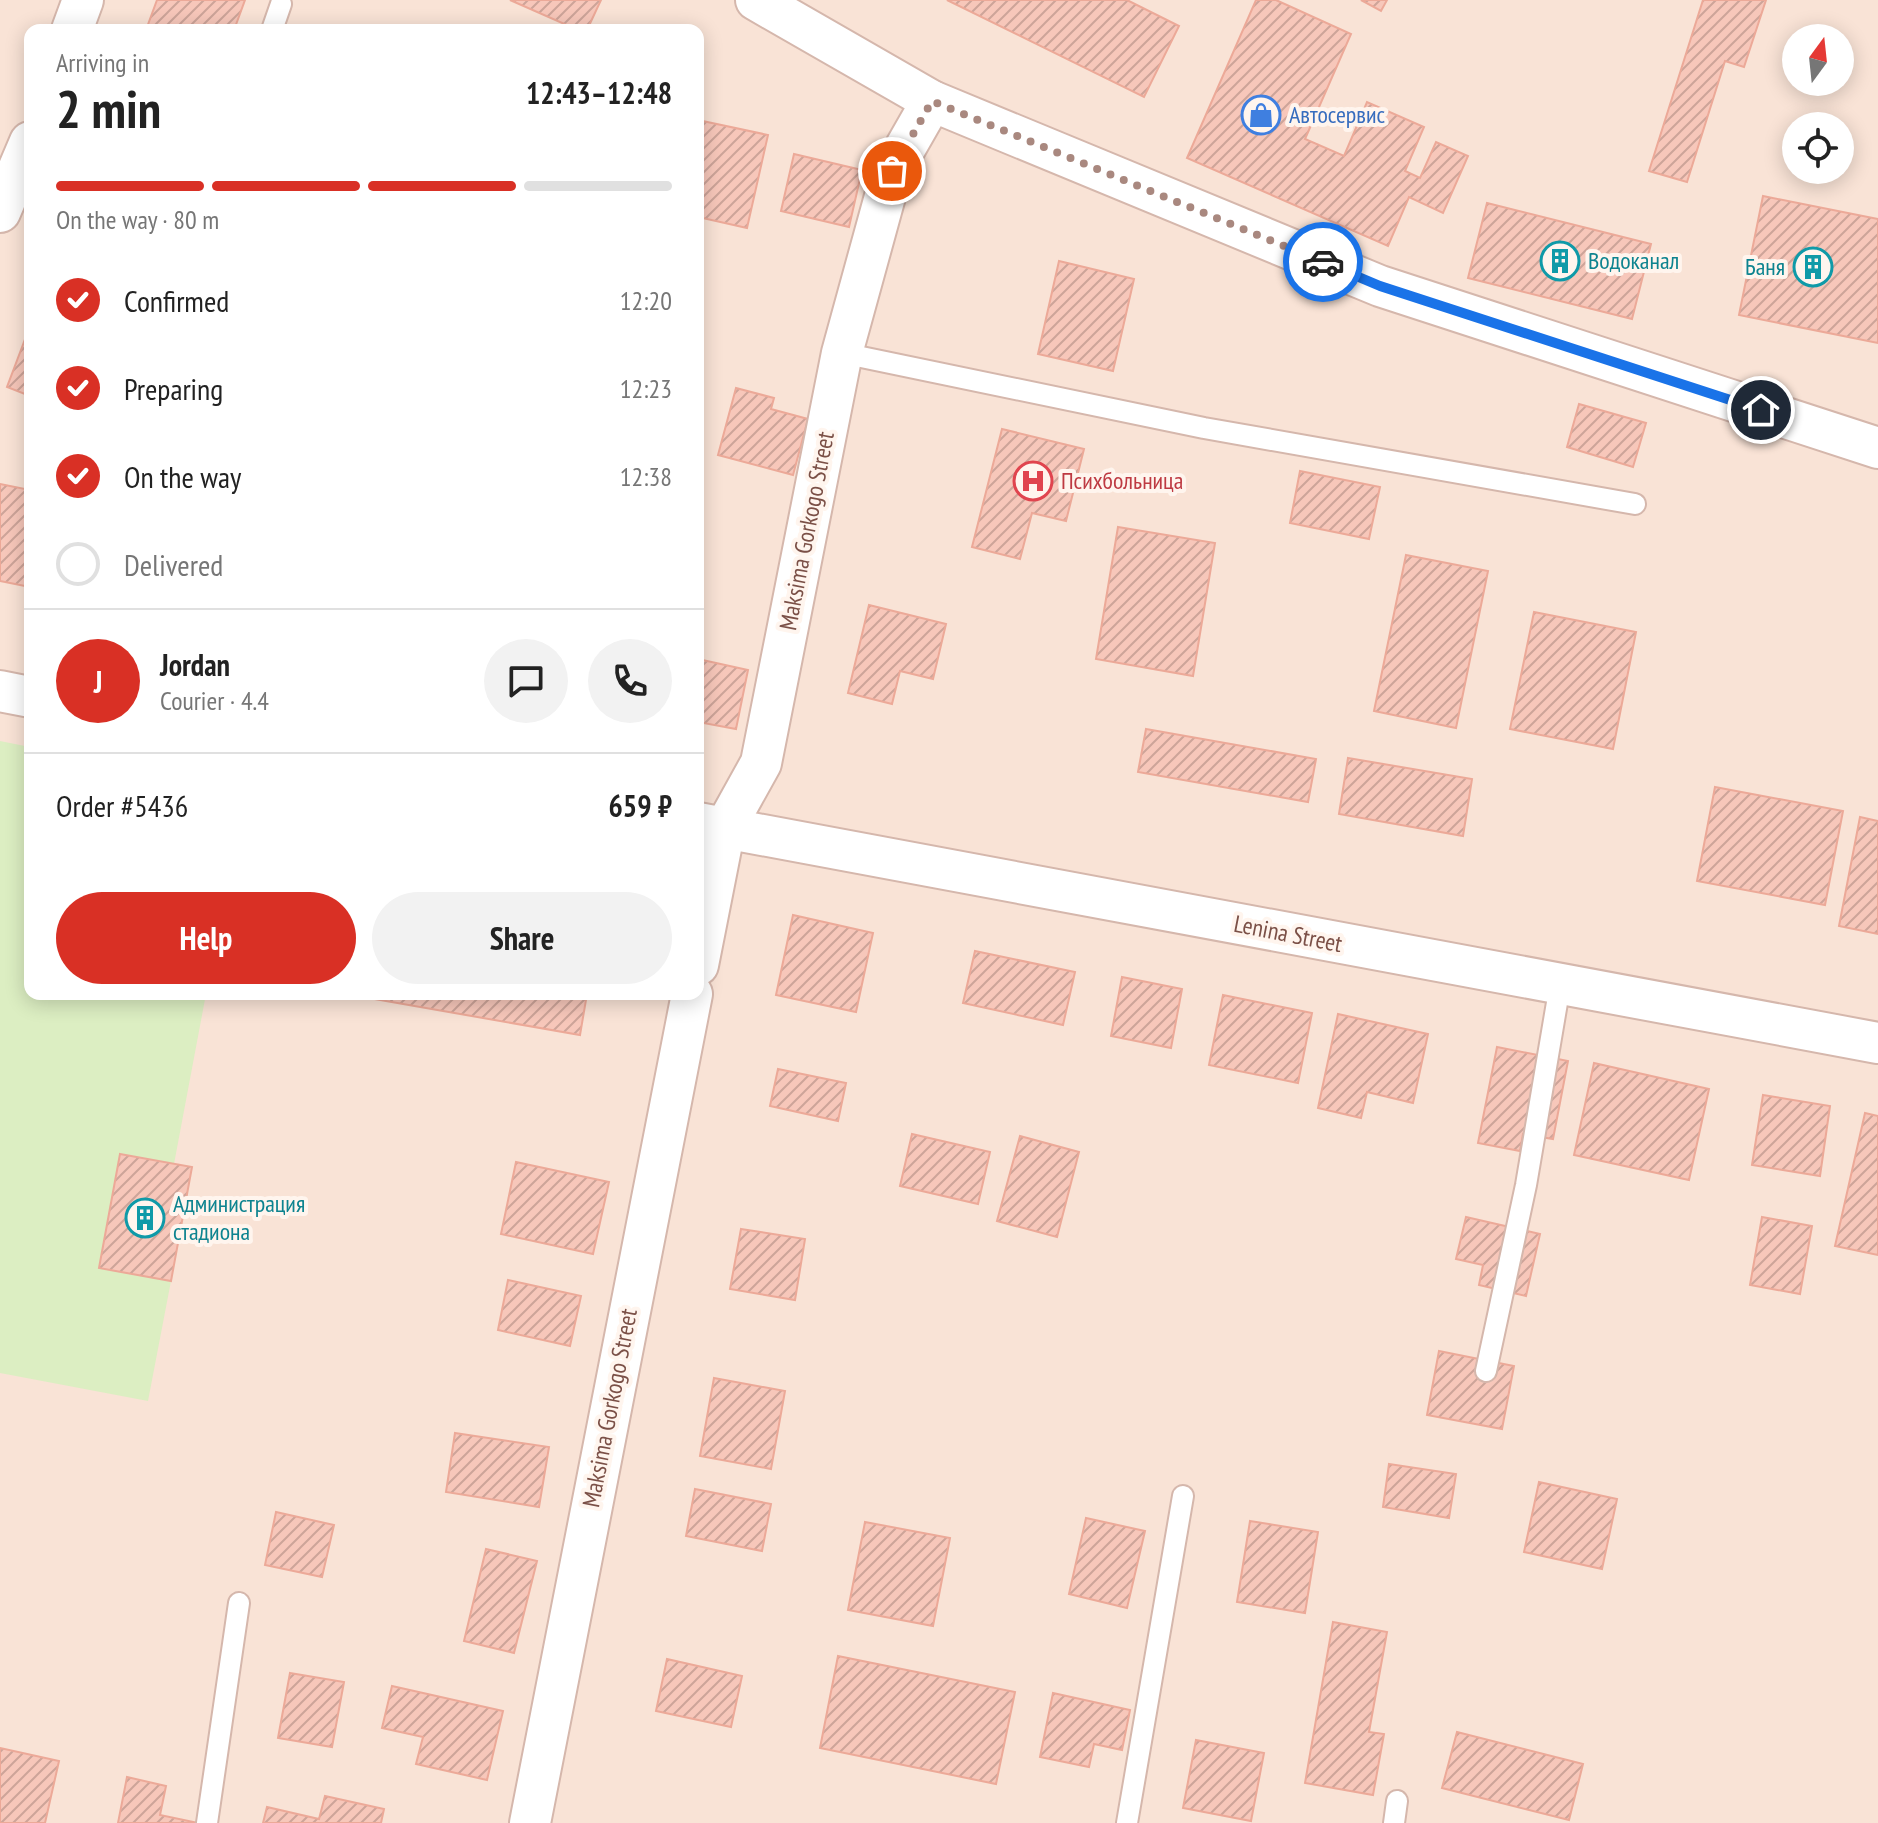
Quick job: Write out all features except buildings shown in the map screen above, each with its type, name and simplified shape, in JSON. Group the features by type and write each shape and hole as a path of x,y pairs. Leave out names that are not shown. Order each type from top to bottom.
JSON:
{"street":[{"path":"74,24 83,0"},
{"path":"756,0 932,101 1380,286 1878,448"},
{"name":"Maksima Gorkogo Street","path":"704,905 712,826 761,763 842,353 892,171 932,101"},
{"path":"0,212 24,156"},
{"path":"0,691 24,696"},
{"name":"Lenina Street","path":"712,826 1878,1043"},
{"name":"Maksima Gorkogo Street","path":"530,1823 691,1000"}],"lane":[{"path":"274,24 281,4"},
{"path":"842,353 1204,428 1635,504"},
{"path":"1486,1371 1526,1185 1560,985"},
{"path":"1127,1823 1183,1496"},
{"path":"207,1823 239,1603"},
{"path":"1394,1823 1397,1801"}],"shaded area":[{"path":"0,0 1878,0 1878,1823 0,1823"}],"green space":[{"path":"0,741 24,746 24,1000 205,1000 174,1164 120,1154 99,1268 171,1281 148,1401 0,1373"}],"way so far":[{"path":"892,171 932,101 1323,262"}],"place":[{"name":"Автосервис","path":"1261,115"},
{"name":"Водоканал","path":"1560,261"},
{"name":"Баня","path":"1813,267"},
{"name":"Психбольница","path":"1033,481"},
{"name":"Администрация стадиона","path":"145,1218"}],"route":[{"path":"1323,262 1380,286 1761,410"}]}
